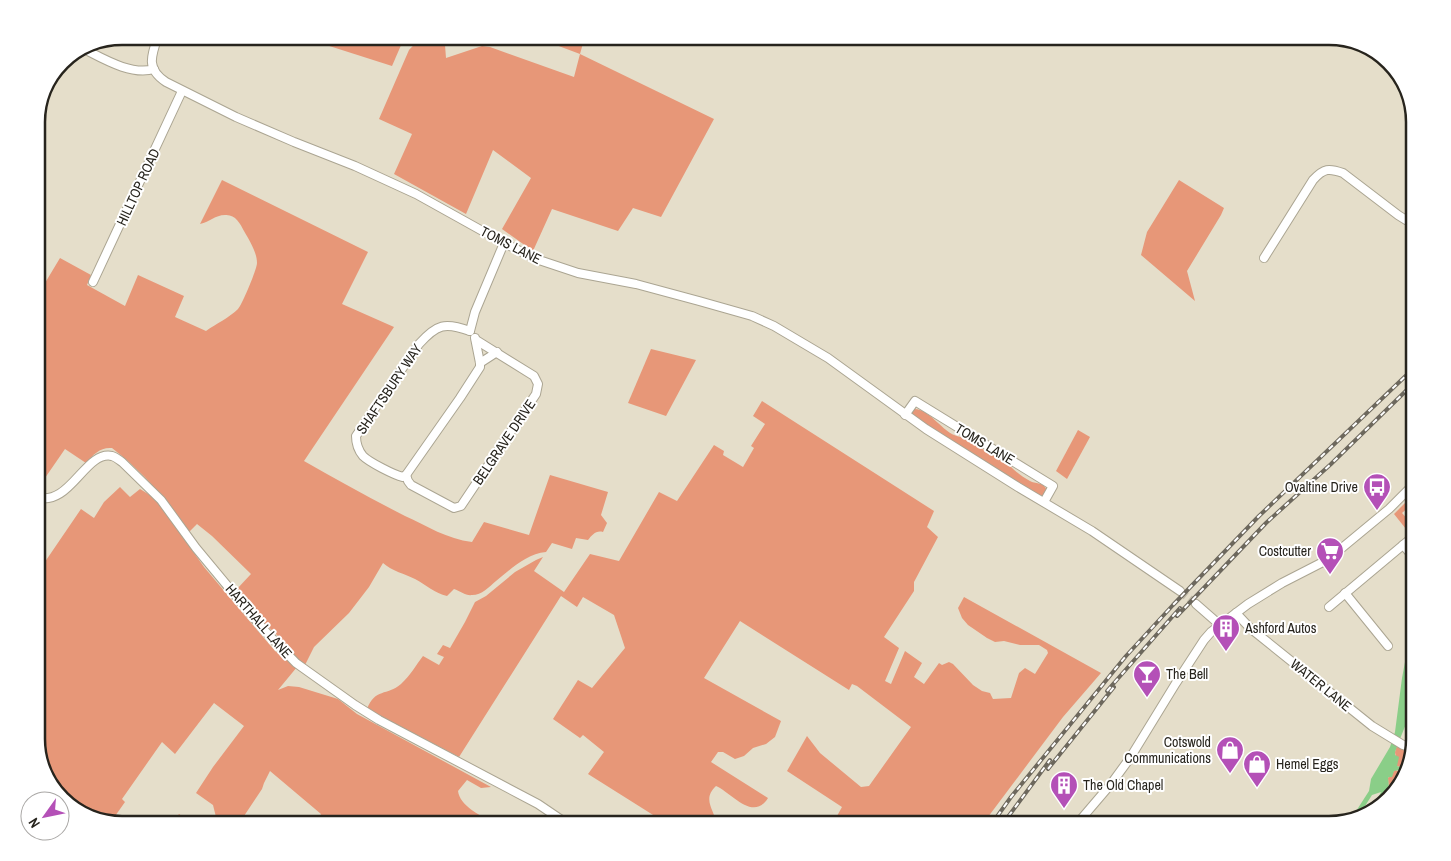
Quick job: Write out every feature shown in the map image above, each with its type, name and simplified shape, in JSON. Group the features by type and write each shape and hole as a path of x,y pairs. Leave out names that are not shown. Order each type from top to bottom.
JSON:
{"street":[{"path":"90,52 114,64 142,71 154,69 152,57 155,45"},
{"name":"TOMS LANE","path":"154,69 162,79 182,91 294,142 355,166 401,187 536,259 565,269 636,284 699,301 752,316 774,326 828,358 905,415 1092,531 1180,591"},
{"name":"HILLTOP ROAD","path":"93,282 182,91"},
{"path":"1264,258 1313,180 1324,170 1333,170 1343,174 1406,220"},
{"path":"406,475 480,367 476,340 470,331 504,243"},
{"name":"SHAFTSBURY WAY","path":"406,475 403,477 396,476 362,455 356,443 356,436 428,333 440,326 455,326 470,331"},
{"name":"BELGRAVE DRIVE","path":"406,475 411,484 454,508 461,506 536,394 538,384 534,376 476,340"},
{"path":"480,363 498,352"},
{"name":"TOMS LANE","path":"905,415 915,401 1053,486 1044,502"},
{"name":"HARTHALL LANE","path":"45,499 53,498 65,490 97,459 105,455 115,457 161,500 196,548 264,630 296,663 355,706 538,804 556,816"},
{"path":"1084,816 1130,758 1153,718 1211,632 1282,583 1323,562 1389,509 1406,492"},
{"path":"1329,607 1406,542"},
{"path":"1403,545 1406,548"},
{"path":"1345,593 1388,646"},
{"path":"1196,604 1220,624"},
{"name":"WATER LANE","path":"1236,613 1250,628 1372,726 1405,746"}],"shaded area":[{"path":"326,45 401,45 392,66"},
{"path":"414,45 445,45 446,58 482,46 490,47 574,77 580,54 714,119 661,217 633,208 618,231 552,209 533,251 502,229 531,178 493,150 466,214 394,174 412,134 379,119 409,50"},
{"path":"556,45 582,45 580,54"},
{"path":"222,180 368,252 342,304 394,327 304,461 366,496 429,528 454,538 472,542 484,522 529,535 550,475 608,492 601,515 607,523 603,532 596,532 588,540 576,538 572,549 552,543 546,552 525,559 476,595 468,595 454,589 447,596 443,595 383,563 369,587 349,613 314,647 304,667 236,590 251,574 197,524 188,533 154,487 134,466 112,448 101,450 86,463 65,449 45,478 45,283 60,258 91,275 87,285 125,306 138,275 184,296 175,317 206,331 238,309 246,294 257,263 256,255 241,225 232,216 221,215 200,224"},
{"path":"1179,180 1224,208 1187,271 1195,301 1141,255 1147,232"},
{"path":"651,349 696,360 666,416 628,403"},
{"path":"762,401 934,511 927,527 938,537 914,582 914,591 884,637 899,648 885,681 891,684 905,651 922,663 914,677 924,684 939,663 942,665 949,662 973,685 982,691 990,693 993,699 1011,698 1019,673 1025,668 1035,674 1048,653 1047,650 1039,645 1020,645 1004,641 995,642 987,638 968,625 962,618 958,608 964,597 1101,673 1063,717 989,816 837,816 842,807 787,771 807,736 820,753 861,787 869,786 911,727 857,686 852,684 849,690 740,621 704,678 781,721 775,737 766,744 753,748 744,756 735,759 723,752 718,752 711,762 768,798 762,805 756,807 742,804 716,786 711,791 709,802 714,816 655,816 588,774 604,752 583,735 580,738 553,719 578,680 592,688 625,648 614,615 583,597 577,607 561,596 459,757 367,709 370,702 378,695 401,684 423,656 439,665 444,657 437,654 443,645 450,648 475,602 486,596 515,572 543,557 534,571 564,592 590,554 619,561 659,492 677,501 714,445 724,451 723,455 743,467 754,448 751,446 765,424 753,416"},
{"path":"914,409 927,413 950,433 963,437 1010,466 1027,479 1043,485 1047,490 1045,495 1040,496 915,418 911,413"},
{"path":"1078,430 1090,437 1067,479 1056,471"},
{"path":"120,487 130,497 140,489 153,497 204,567 258,631 275,651 297,667 278,690 288,686 299,687 338,699 357,714 491,787 481,788 467,780 458,791 462,801 481,816 320,816 321,814 270,771 262,789 244,816 216,816 213,805 196,793 244,726 214,703 175,754 162,742 122,799 125,802 116,815 93,810 75,800 70,795 70,791 66,791 55,777 46,754 45,562 81,509 94,518 104,502"},
{"path":"1406,502 1406,509 1402,513 1406,518 1406,529 1394,514"},
{"path":"1406,660 1406,723 1395,752 1395,755 1399,757 1397,766 1400,767 1399,770 1394,771 1392,777 1388,778 1389,787 1379,797 1381,792 1372,795 1364,807 1356,811 1369,791 1371,779 1390,747 1395,732"},
{"path":"1397,745 1405,750 1400,767 1397,766 1395,752"},
{"path":"1395,770 1399,771 1389,787 1388,778"}],"tunnel":[{"path":"1180,591 1196,604"}],"railway":[{"path":"997,816 1126,656 1173,605 1259,516 1406,376"},
{"path":"1177,616 1266,523 1331,464 1406,391"},
{"path":"1107,691 1180,608"},
{"path":"1048,769 1114,687"},
{"path":"1009,816 1050,760"}],"place":[{"name":"Ovaltine Drive","path":"1377,511"},
{"name":"Costcutter","path":"1330,575"},
{"name":"Ashford Autos","path":"1226,652"},
{"name":"The Bell","path":"1147,698"},
{"name":"Cotswold Communications","path":"1230,774"},
{"name":"Hemel Eggs","path":"1257,788"},
{"name":"The Old Chapel","path":"1064,809"}]}
